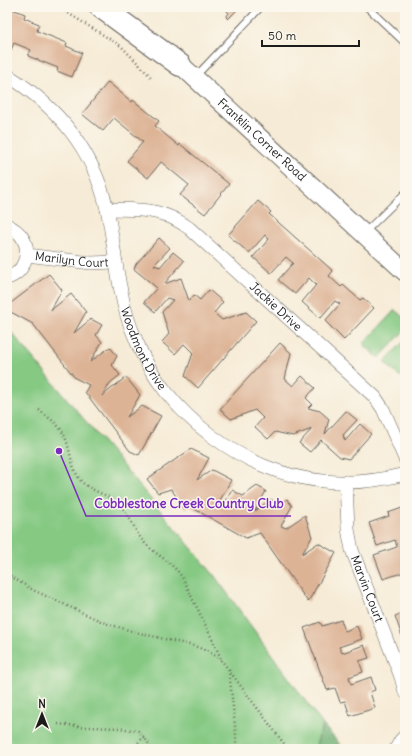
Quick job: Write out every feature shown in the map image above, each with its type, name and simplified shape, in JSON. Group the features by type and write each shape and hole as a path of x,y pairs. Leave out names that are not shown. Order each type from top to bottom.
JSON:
{"highway":[{"path":"101,7 187,71"}],"main road":[{"name":"Franklin Corner Road","path":"118,7 405,272"}],"street":[{"name":"Woodmont Drive","path":"7,75 28,88 48,105 78,141 90,163 107,209 124,305 136,342 150,368 179,407 197,425 226,446 271,469 299,477 321,481 346,482 369,481 405,474"},
{"name":"Jackie Drive","path":"107,209 151,210 166,214 181,222 375,397 383,409 405,459"},
{"name":"Marilyn Court","path":"7,225 16,230 22,237 26,246 24,263 19,272 7,278"},
{"name":"Marilyn Court","path":"26,255 91,263 116,262"},
{"name":"Marvin Court","path":"346,482 348,529 352,550 401,677 405,692"},
{"path":"396,749 405,736"}],"lane":[{"path":"187,71 261,7"},
{"path":"367,7 405,43"},
{"path":"363,234 405,193"}],"path":[{"path":"58,7 121,46 151,77"},
{"path":"39,410 57,424 63,432 76,473 81,482 109,497 120,505 142,540 179,573 222,661 288,749"},
{"path":"7,574 33,590 105,622 135,632 194,646 208,651 222,661"},
{"path":"229,670 236,735 236,749"},
{"path":"58,724 132,729 138,731 144,736 150,749"},
{"path":"133,749 144,736"}],"green space":[{"path":"395,310 405,319 405,330 379,358 363,344"},
{"path":"7,327 214,575 323,725 316,745 319,749 7,749"},
{"path":"405,340 405,371 400,377 384,362"},
{"path":"323,725 344,749 319,749 316,745"}],"building":[{"path":"7,7 25,14 24,18 39,24 37,31 67,43 66,46 82,53 72,77 57,71 58,68 28,56 31,50 14,43 11,50 7,48"},
{"path":"223,7 234,7 237,10 228,19 226,17 229,13"},
{"path":"108,82 132,102 133,100 159,121 155,126 179,146 180,144 229,184 205,214 180,195 189,185 161,162 148,178 127,161 143,142 114,118 103,131 82,114"},
{"path":"258,201 271,212 269,214 333,271 329,276 341,287 343,285 360,300 363,298 374,308 344,340 325,321 340,304 335,301 320,318 302,302 316,285 309,278 295,294 278,280 293,263 286,257 271,273 253,257 269,239 265,235 249,253 228,235"},
{"path":"159,238 170,248 154,265 160,267 173,252 184,261 164,284 181,278 189,301 194,295 200,300 209,290 223,302 214,313 222,320 246,312 256,321 198,388 185,376 193,353 184,344 175,354 162,342 169,334 162,312 173,300 167,298 155,312 144,302 157,288 134,269 136,264"},
{"path":"49,274 62,290 51,310 71,294 86,312 74,333 91,319 102,325 96,335 102,342 90,362 110,347 117,356 112,365 120,375 110,383 102,396 126,377 140,395 127,417 142,406 161,416 139,455 130,451 85,392 89,385 75,378 33,324 7,310 7,306"},
{"path":"280,343 291,353 285,379 293,386 302,376 315,388 306,398 312,404 308,408 320,411 329,419 325,434 346,411 357,420 343,435 345,441 360,424 371,434 349,459 340,457 321,440 310,452 299,443 312,429 293,436 275,432 268,439 255,427 263,418 255,410 231,419 220,409"},
{"path":"191,449 209,458 197,480 212,470 231,480 218,504 223,506 232,490 243,496 257,486 266,491 255,511 271,500 280,504 287,499 292,506 281,526 286,528 305,515 312,537 302,554 318,543 336,553 308,602 260,533 246,538 189,506 185,509 171,489 158,493 147,479"},
{"path":"405,507 405,572 383,579 374,555 397,547 395,540 377,546 369,523 389,516 388,513"},
{"path":"405,612 405,639 403,639 395,616"},
{"path":"341,620 345,631 357,626 362,639 339,647 342,653 364,645 369,658 359,661 363,672 349,677 351,684 371,677 375,690 370,692 375,708 350,716 345,701 340,702 335,688 327,690 304,628 320,622 322,626"}],"place":[{"name":"Cobblestone Creek Country Club","path":"59,451"}]}
